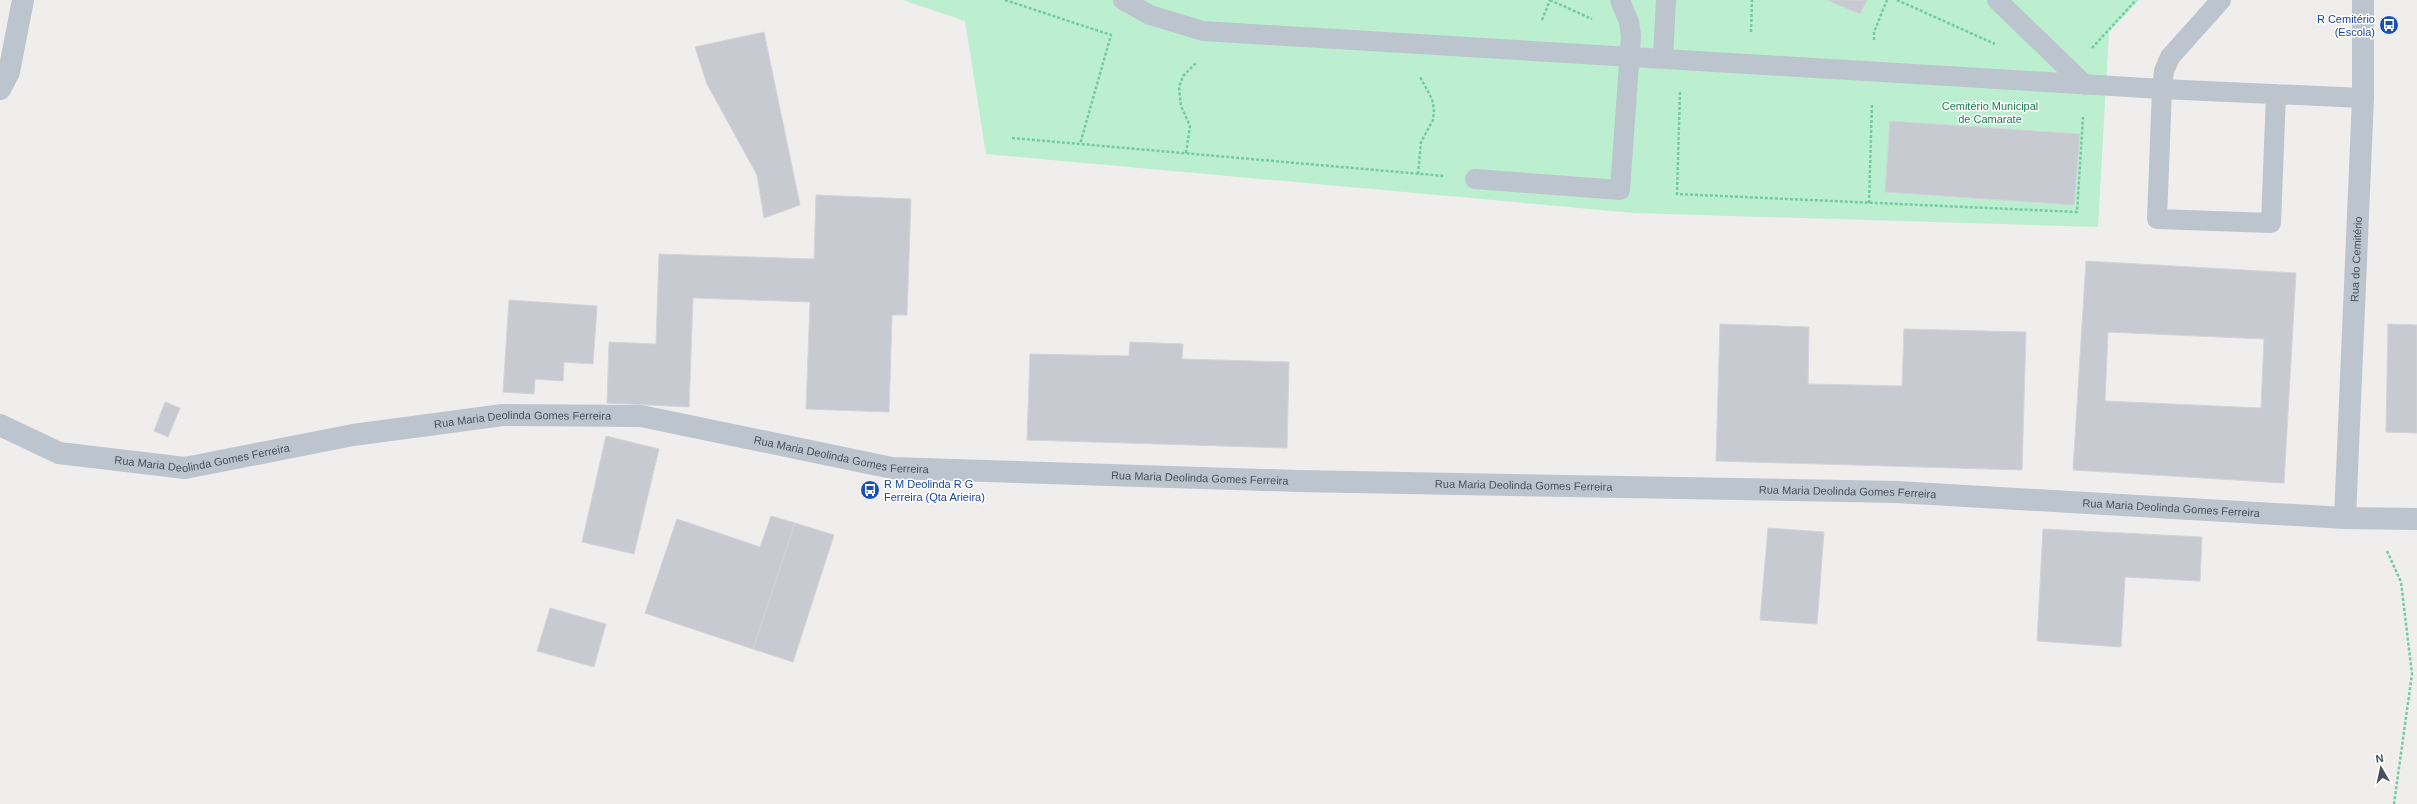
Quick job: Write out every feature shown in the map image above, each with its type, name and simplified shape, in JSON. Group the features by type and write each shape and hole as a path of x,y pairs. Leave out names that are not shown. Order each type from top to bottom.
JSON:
{"street":[{"path":"0,89 9,72 23,0"},
{"name":"Rua do Cemitério","path":"2345,518 2363,98 2363,0"},
{"name":"Rua Maria Deolinda Gomes Ferreira","path":"0,425 59,453 184,468 353,435 503,415 641,416 892,468 1298,481 1897,492 2345,518 2417,519"}],"lane":[{"path":"1123,0 1150,15 1203,31 2162,90 2363,98"},
{"path":"1475,179 1620,190 1629,57 1629,22 1620,0"},
{"path":"1666,0 1672,59"},
{"path":"1997,0 2085,85"},
{"path":"2220,0 2170,57 2164,71 2157,219 2271,223 2276,94"}],"path":[{"path":"1005,0 1111,35 1080,144"},
{"path":"1897,0 1998,46"},
{"path":"1672,59 1677,194 2077,212 2087,53 2136,0"},
{"path":"1186,153 1190,126 1187,116 1181,106 1179,87 1183,76 1198,62 1201,52 1203,31"},
{"path":"1417,44 1418,72 1432,99 1434,109 1433,120 1421,142 1418,174"},
{"path":"1012,138 1475,179"},
{"path":"2373,519 2401,582 2412,674 2394,804"}],"green space":[{"name":"Cemitério Municipal de Camarate","path":"903,0 2139,0 2109,32 2098,227 1635,213 986,154 965,21"}],"building":[{"path":"1827,0 1867,0 1860,14"},
{"path":"764,32 800,205 764,218 757,175 707,84 695,47"},
{"path":"1890,121 2080,134 2074,205 1885,192"},
{"path":"816,195 911,199 907,315 892,315 889,412 806,409 810,302 693,298 689,407 607,403 609,342 656,344 659,254 814,259"},
{"path":"2086,261 2296,273 2284,483 2073,470","holes":["2108,332 2264,339 2261,408 2105,401"]},
{"path":"509,300 597,306 593,364 564,362 563,381 535,379 534,394 503,392"},
{"path":"1720,324 1809,327 1808,384 1902,386 1904,329 2026,332 2022,470 1716,461"},
{"path":"2388,324 2417,325 2417,433 2386,432"},
{"path":"1130,342 1183,344 1182,359 1289,362 1287,448 1027,440 1030,354 1129,356"},
{"path":"165,402 180,408 168,437 154,431"},
{"path":"606,436 659,449 634,554 582,542"},
{"path":"771,516 795,523 753,649 645,613 677,519 760,547"},
{"path":"795,523 834,535 793,662 753,649"},
{"path":"1768,528 1824,532 1817,624 1760,620"},
{"path":"2043,529 2202,537 2200,581 2125,577 2121,647 2037,641"},
{"path":"550,608 606,624 594,667 537,651"}],"place":[{"name":"R Cemitério (Escola)","path":"2389,25"},
{"name":"R M Deolinda R G Ferreira (Qta Arieira)","path":"870,490"}]}
